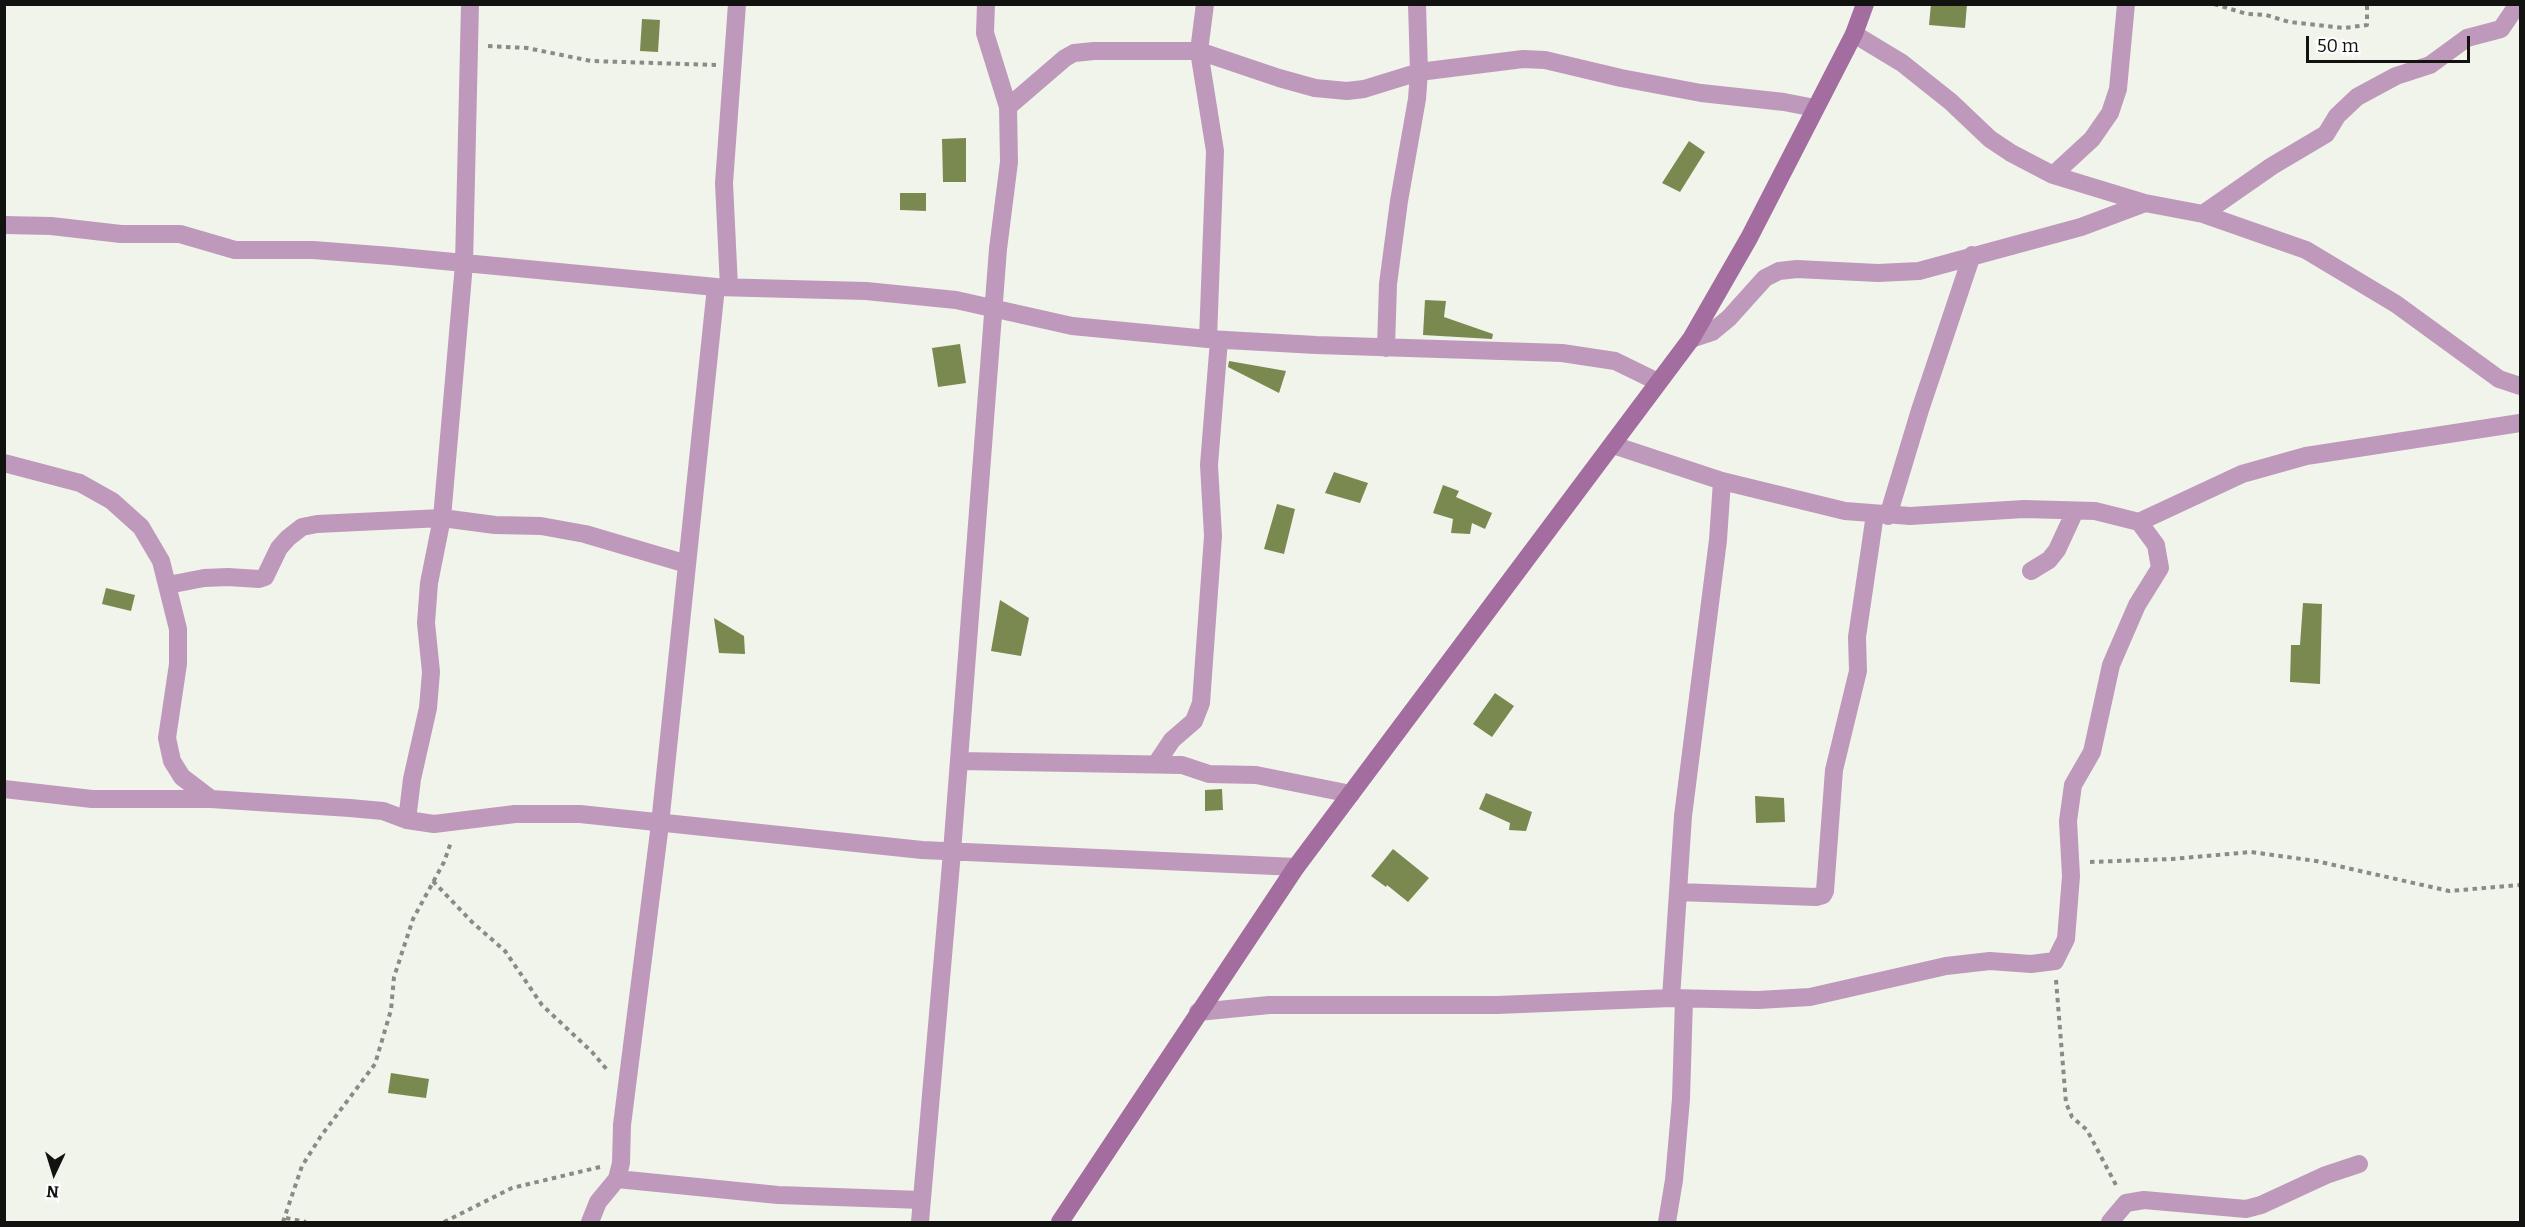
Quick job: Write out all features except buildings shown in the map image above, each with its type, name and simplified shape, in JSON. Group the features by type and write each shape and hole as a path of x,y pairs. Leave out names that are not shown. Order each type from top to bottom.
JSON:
{"main road":[{"path":"1060,1222 1296,867 1691,339 1749,238 1854,34 1865,4"}],"street":[{"path":"407,820 412,779 424,735 428,708 430,672 426,623 429,583 442,518 465,264 470,4"},
{"path":"590,1222 598,1202 619,1171 626,1092 660,824 687,564 723,287 724,183 737,4"},
{"path":"920,1222 960,761 998,249 1009,162 1008,106 985,33 986,4"},
{"path":"1156,764 1172,740 1194,721 1201,703 1213,536 1209,465 1215,151 1199,51 1205,4"},
{"path":"1386,348 1388,284 1419,72 1417,4"},
{"path":"2053,175 2092,139 2110,112 2118,89 2126,4"},
{"path":"2204,214 2272,166 2326,134 2337,116 2357,97 2396,76 2430,65 2467,38 2501,29 2518,4"},
{"path":"1854,34 1902,63 1951,102 1990,139 2053,175 2145,204 2204,214 2306,250 2396,304 2499,379 2520,386"},
{"path":"1008,106 1065,58 1074,54 1094,51 1199,51 1315,88 1347,92 1419,72 1499,60 1545,60 1621,78 1701,93 1784,102 1815,108"},
{"path":"1691,339 1712,332 1729,318 1765,278 1779,271 1797,269 1878,273 1919,271 2081,226 2145,204"},
{"path":"4,225 51,226 121,234 180,234 235,250 314,250 391,255 465,264 723,287 866,291 956,300 1072,326 1213,340 1562,353 1614,361 1658,382"},
{"path":"1678,892 1815,897 1823,895 1826,891 1834,770 1858,671 1857,637 1881,515 1920,410 1972,255"},
{"path":"2139,522 2242,474 2306,456 2520,423"},
{"path":"1198,1012 1269,1005 1497,1005 1810,997 1946,966 1990,961 2031,964 2055,961 2066,939 2071,862 2068,821 2073,785 2092,752 2111,665 2138,605 2160,568 2156,545 2139,522 2114,514 2024,509 1881,515 1845,511 1722,481 1613,445"},
{"path":"4,463 80,483 112,501 141,527 161,561 178,628 178,664 167,738 172,761 182,777 210,799"},
{"path":"1667,1222 1674,1180 1681,1099 1678,892 1683,816 1718,540 1722,481"},
{"path":"2031,571 2049,560 2057,550 2075,511"},
{"path":"168,585 204,578 259,579 265,577 279,548 302,527 316,524 442,518 495,525 541,526 585,534 687,564"},
{"path":"960,761 1182,765 1209,774 1256,775 1351,794"},
{"path":"4,789 92,799 210,799 382,811 407,820 434,824 515,814 569,814 952,852 1296,867"},
{"path":"2109,1222 2126,1203 2144,1200 2246,1209 2261,1205 2326,1175 2359,1164"},
{"path":"619,1171 778,1196 922,1200"}],"path":[{"path":"2214,4 2247,14 2266,15 2289,22 2344,28 2367,25 2367,4"},
{"path":"469,45 527,48 591,61 657,65 731,65"},
{"path":"283,1222 302,1166 321,1136 375,1064 391,1010 393,977 413,919 444,862 458,822"},
{"path":"2071,862 2172,859 2251,852 2316,861 2449,891 2520,885"},
{"path":"433,881 472,922 500,945 542,1005 592,1052 626,1092"},
{"path":"2055,961 2066,1104 2072,1117 2087,1130 2126,1203"},
{"path":"444,1222 512,1188 555,1176 619,1171"},
{"path":"286,1218 306,1222"}]}
